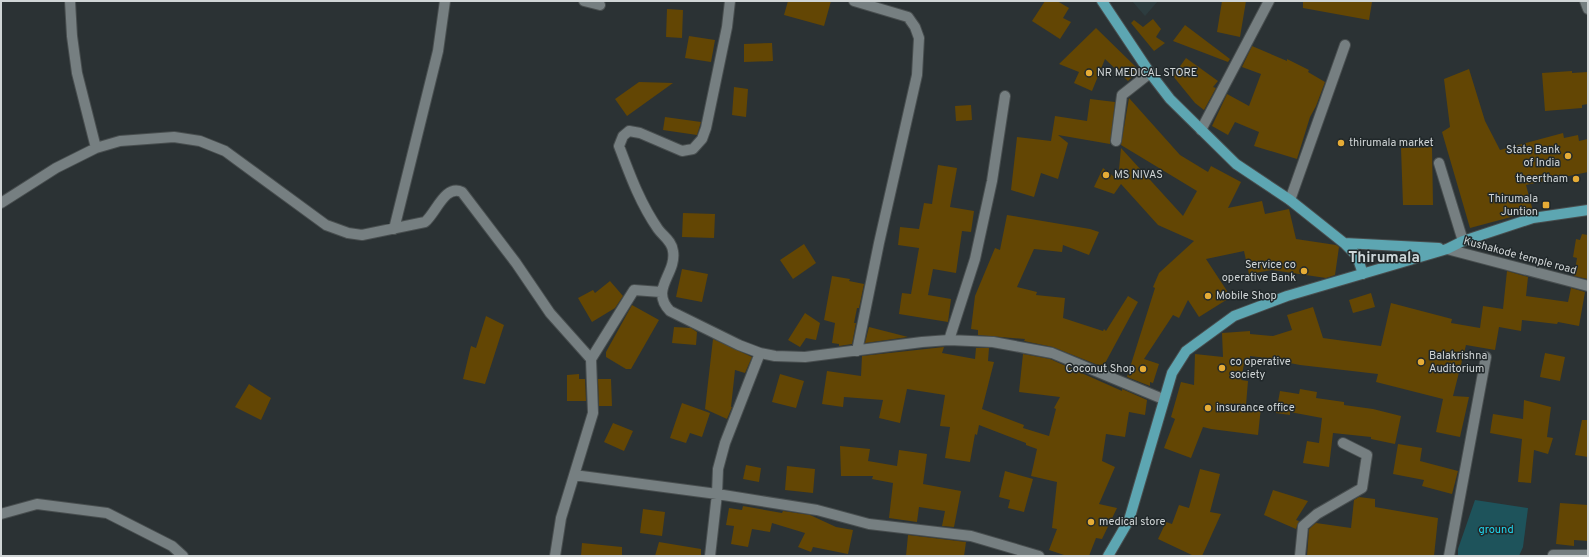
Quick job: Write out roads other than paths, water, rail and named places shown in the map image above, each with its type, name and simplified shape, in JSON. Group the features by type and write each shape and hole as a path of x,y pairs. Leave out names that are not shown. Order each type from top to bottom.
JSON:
{"main road":[{"path":"1102,1 1150,73 1170,99 1236,164 1290,200 1344,243 1357,256 1363,274"},
{"path":"1108,556 1129,520 1158,423 1163,399 1172,374 1186,351 1234,316 1287,296 1447,249 1463,241 1533,218 1588,210"},
{"path":"1344,243 1447,249"}],"street":[{"path":"70,1 72,36 77,73 96,148"},
{"path":"394,229 438,51 445,1"},
{"path":"584,1 600,5"},
{"path":"730,1 724,43 706,128 702,139 693,149 682,151 629,131 623,136 619,146 639,199 659,230 670,241 674,251 673,262 662,292 665,305 670,310 739,344 760,353 775,356 805,357 949,340 994,342 1052,353 1163,399"},
{"path":"854,1 908,17 915,27 919,38 917,75 879,243 857,351"},
{"path":"1201,130 1269,1"},
{"path":"1585,1 1588,9"},
{"path":"1290,200 1345,45"},
{"path":"1116,141 1122,94 1150,73"},
{"path":"949,340 977,251 992,181 1005,96"},
{"path":"1,203 56,168 96,148 120,141 174,137 200,141 225,151 326,225 348,233 362,235 425,222 450,191 457,190 462,192 516,263 550,313 591,360"},
{"path":"1439,163 1463,241"},
{"name":"Kushakode temple road","path":"1447,249 1588,286"},
{"path":"555,556 560,518 593,413 591,360 634,290 662,292"},
{"path":"710,556 717,494 718,469 726,443 760,353"},
{"path":"1449,556 1486,357"},
{"path":"1300,556 1303,526 1317,514 1362,488 1367,455 1343,443"},
{"path":"574,475 717,494 817,510 868,524 971,536 1039,556"},
{"path":"1,514 37,504 107,513 172,546 183,556"},
{"path":"1553,555 1588,555"}],"place":[{"name":"NR MEDICAL STORE","path":"1089,73"},
{"name":"thirumala market","path":"1341,143"},
{"name":"State Bank of India","path":"1568,156"},
{"name":"MS NIVAS","path":"1106,175"},
{"name":"theertham","path":"1576,179"},
{"name":"Thirumala Juntion","path":"1546,205"},
{"name":"Service co operative Bank","path":"1304,271"},
{"name":"Mobile Shop","path":"1208,296"},
{"name":"Balakrishna Auditorium","path":"1421,362"},
{"name":"co operative society","path":"1222,368"},
{"name":"Coconut Shop","path":"1143,369"},
{"name":"insurance office","path":"1208,408"},
{"name":"medical store","path":"1091,522"}],"district":[{"name":"Thirumala","path":"1384,258"}],"park label":[{"name":"ground","path":"1496,530"}]}
